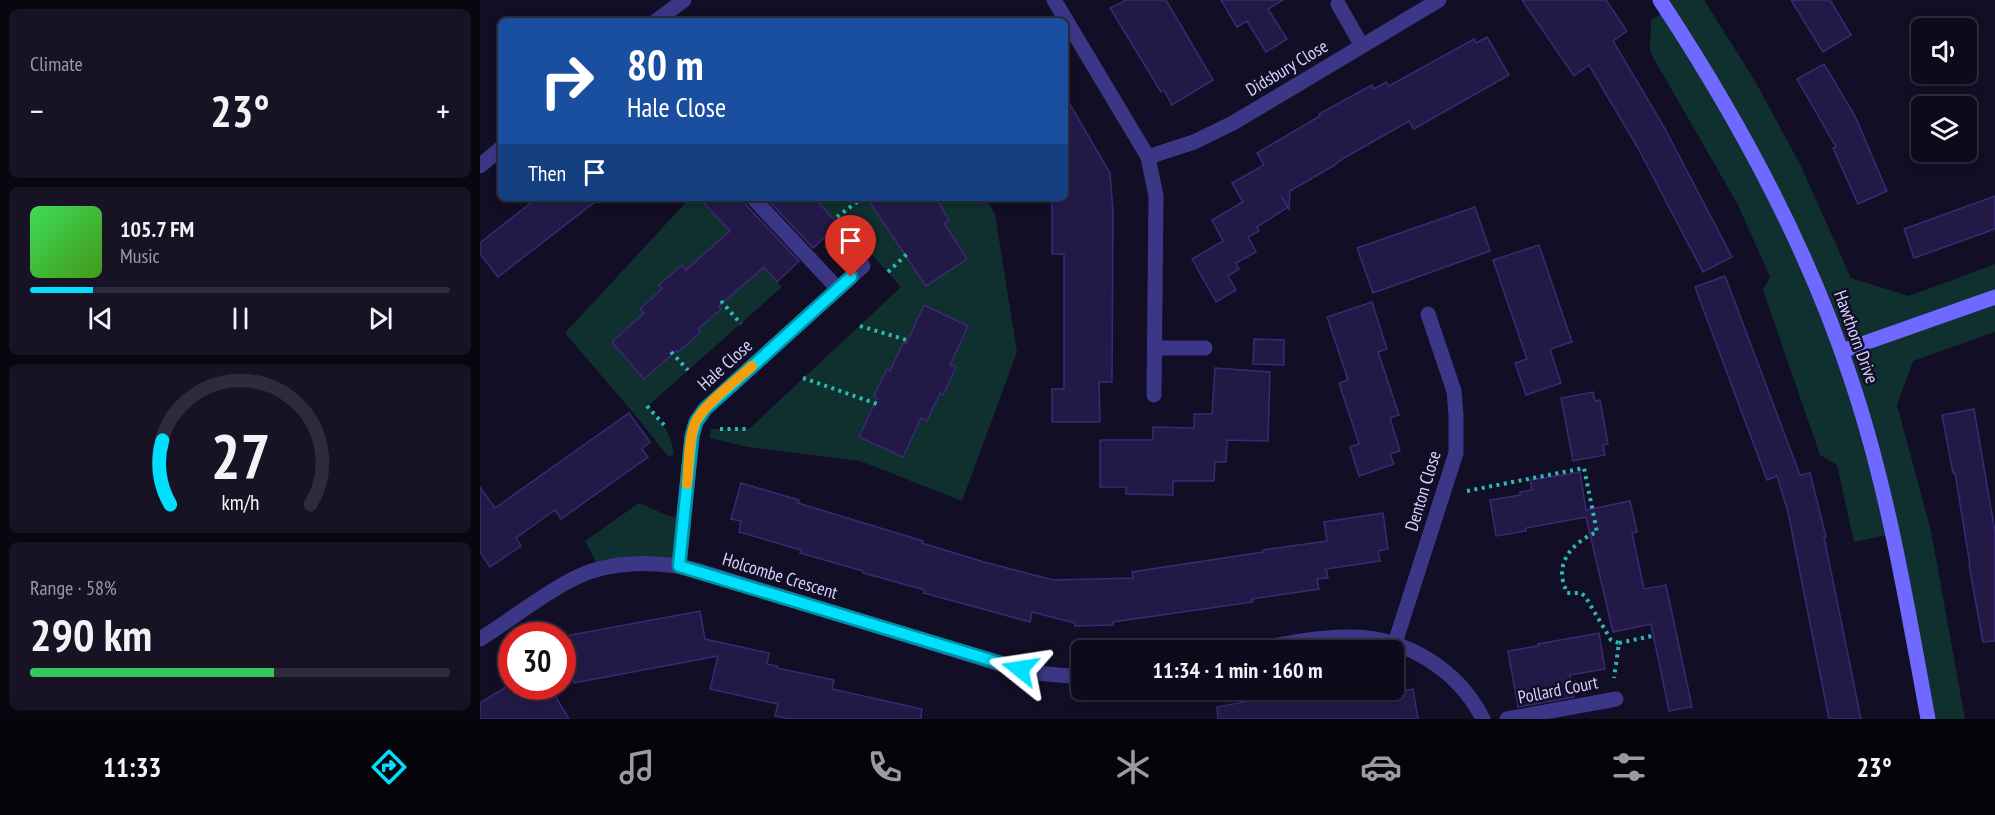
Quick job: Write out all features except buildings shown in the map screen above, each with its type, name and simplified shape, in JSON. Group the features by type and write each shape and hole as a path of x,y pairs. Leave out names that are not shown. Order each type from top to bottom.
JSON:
{"street":[{"path":"660,18 684,0"},
{"path":"1054,0 1065,18"},
{"name":"Didsbury Close","path":"1148,157 1215,133 1439,0"},
{"name":"Hawthorn Drive","path":"1660,0 1704,69 1763,172 1816,285 1842,351 1862,412 1890,524 1928,719"},
{"path":"1338,4 1362,46"},
{"path":"1068,23 1148,157 1156,196 1154,395"},
{"path":"480,166 498,151"},
{"path":"756,201 838,289"},
{"name":"Hale Close","path":"679,566 692,436 698,417 863,266"},
{"path":"1842,351 1995,297"},
{"name":"Denton Close","path":"1396,640 1456,453 1454,391 1428,314"},
{"path":"1155,348 1205,348"},
{"name":"Holcombe Crescent","path":"480,639 561,585 585,573 608,567 635,564 679,566 1006,666 1043,674 1071,676"},
{"path":"1316,640 1335,637 1378,640"},
{"path":"1404,648 1429,660 1448,674 1468,695 1483,719"},
{"name":"Pollard Court","path":"1507,719 1614,699"}],"path":[{"path":"837,217 858,201"},
{"path":"888,272 908,253"},
{"path":"721,301 741,324"},
{"path":"860,326 910,341"},
{"path":"671,352 688,370"},
{"path":"803,378 877,404"},
{"path":"647,406 666,426"},
{"path":"711,429 749,429"},
{"path":"1460,492 1584,468 1597,532 1585,537 1568,555 1562,576 1567,593 1581,593 1585,596 1611,640 1619,643 1652,636"},
{"path":"1614,699 1619,643"}],"green space":[{"path":"1660,0 1704,0 1755,81 1801,166 1851,278 1909,296 1995,264 1995,332 1913,361 1897,405 1931,531 1965,719 1928,719 1892,534 1854,542 1837,465 1820,455 1763,290 1770,277 1738,205 1650,52 1651,20 1667,10"},
{"path":"687,201 702,201 782,287 648,406 665,428 670,439 674,454 670,457 565,333"},
{"path":"817,201 987,201 995,214 1017,352 962,501 860,461 748,447 710,438 711,429 749,429 901,287 862,244 842,254 833,253 823,246 844,225 839,225"},
{"path":"639,503 669,516 684,518 679,566 600,569 585,541"}],"slow traffic":[{"path":"687,484 692,436 698,417 752,366"}],"route":[{"path":"851,277 698,417 692,436 679,566 1020,669"}]}
